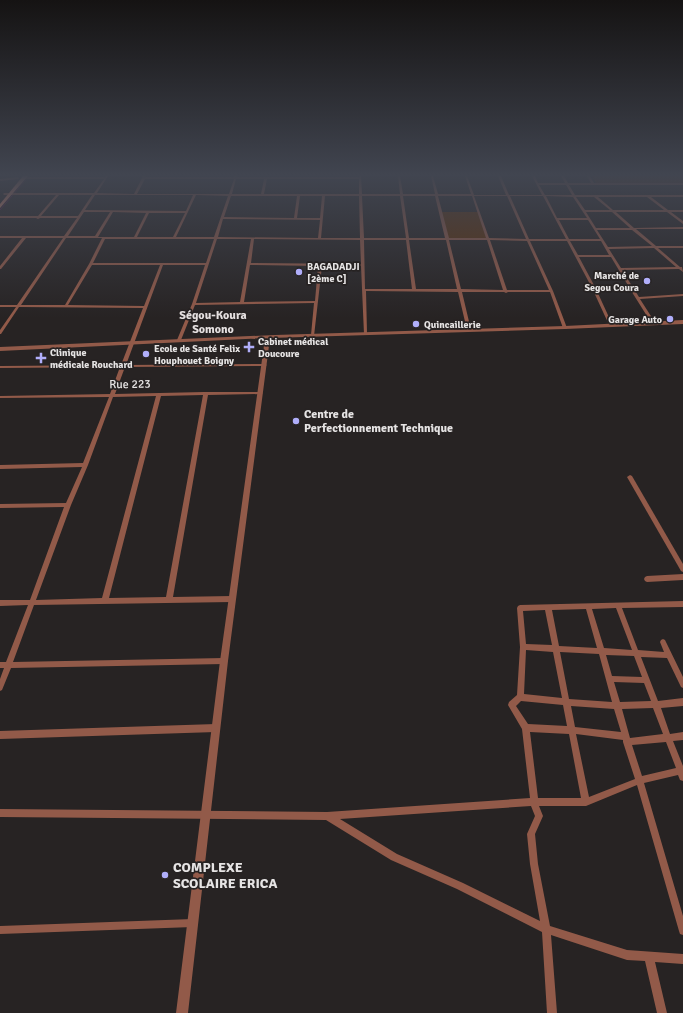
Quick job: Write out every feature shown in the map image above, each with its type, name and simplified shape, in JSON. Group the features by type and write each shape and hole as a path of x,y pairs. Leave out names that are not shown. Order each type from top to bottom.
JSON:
{"street":[{"path":"0,333 75,223"},
{"path":"96,237 104,223"},
{"path":"135,237 142,223"},
{"path":"174,238 180,223"},
{"path":"179,340 194,304 220,223"},
{"path":"319,239 321,223"},
{"path":"362,223 365,333"},
{"path":"405,223 414,290"},
{"path":"443,223 469,330"},
{"path":"483,223 506,292"},
{"path":"521,223 551,291 565,328"},
{"path":"558,223 594,288 611,326"},
{"path":"592,223 654,324"},
{"path":"628,223 682,269"},
{"path":"595,228 683,228"},
{"path":"0,237 602,240"},
{"path":"0,268 25,237"},
{"path":"66,306 91,264 104,238"},
{"path":"242,304 253,238"},
{"path":"607,248 683,247"},
{"path":"576,256 612,256"},
{"path":"91,264 207,264"},
{"path":"0,688 68,505 85,465 162,264"},
{"path":"248,264 363,265"},
{"path":"314,335 320,265"},
{"path":"620,269 682,269"},
{"path":"594,288 632,288"},
{"path":"364,290 460,290 506,292 551,291"},
{"path":"638,298 683,296"},
{"path":"194,304 316,302"},
{"path":"0,306 145,306"},
{"path":"0,350 179,340 365,333 565,328 683,322"},
{"path":"182,1013 232,599 268,337"},
{"path":"0,368 265,366"},
{"path":"169,600 206,393"},
{"name":"Rue 223","path":"0,397 261,393"},
{"path":"105,600 159,394"},
{"path":"0,467 85,465"},
{"path":"630,476 683,569"},
{"path":"0,506 68,505"},
{"path":"647,579 683,577"},
{"path":"0,603 232,599"},
{"path":"552,1013 546,929 534,864 531,834 539,816 534,802 526,728 512,705 520,697 523,647 520,608 683,604"},
{"path":"0,813 327,816 534,802 586,802 638,782 682,773 618,605"},
{"path":"588,606 638,782 683,931"},
{"path":"548,608 586,802"},
{"path":"663,642 680,673 683,685"},
{"path":"523,647 669,655"},
{"path":"0,665 224,662"},
{"path":"609,679 646,680"},
{"path":"520,697 616,705 656,706 683,702"},
{"path":"0,735 216,728"},
{"path":"526,728 572,730 626,739 668,738 683,736"},
{"path":"327,816 394,857 460,886 546,929 627,956 683,959"},
{"path":"0,930 193,923"},
{"path":"649,957 662,1013"}],"shaded area":[{"path":"444,223 483,223 488,239 447,239"}],"place":[{"name":"BAGADADJI [2ème C]","path":"299,272"},
{"name":"Marché de Segou Coura","path":"647,281"},
{"name":"Garage Auto","path":"670,319"},
{"name":"Quincaillerie","path":"416,324"},
{"name":"Cabinet médical Doucoure","path":"249,347"},
{"name":"Ecole de Santé Felix Houphouet Boigny","path":"146,354"},
{"name":"Clinique médicale Rouchard","path":"41,358"},
{"name":"Centre de Perfectionnement Technique","path":"296,421"},
{"name":"COMPLEXE SCOLAIRE ERICA","path":"165,875"}],"district":[{"name":"Ségou-Koura Somono","path":"213,322"}]}
